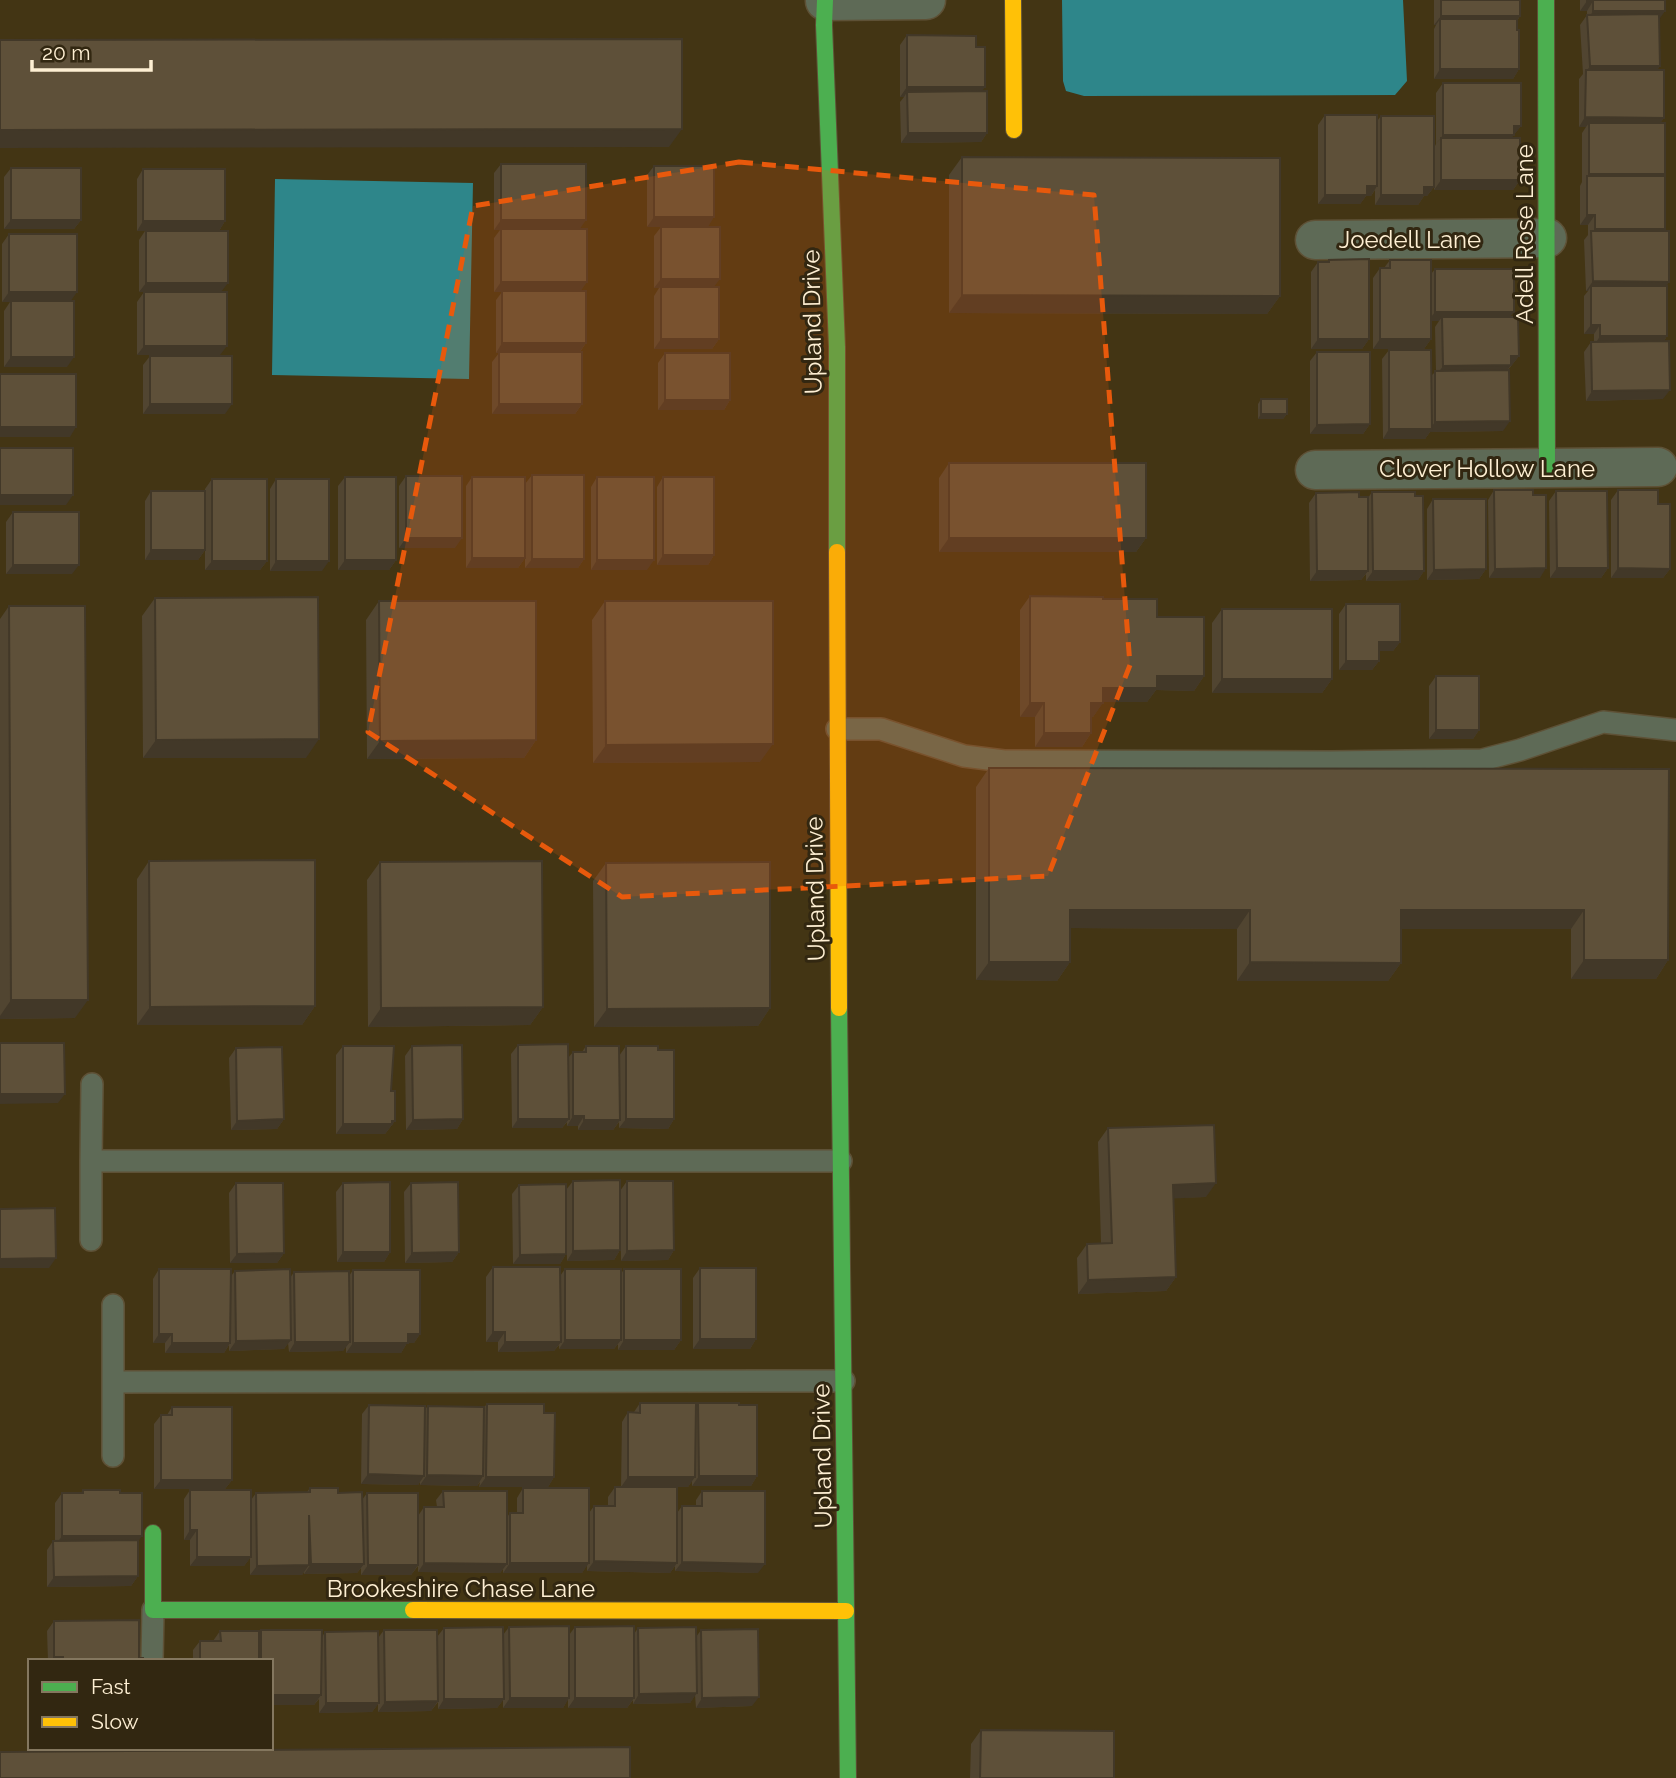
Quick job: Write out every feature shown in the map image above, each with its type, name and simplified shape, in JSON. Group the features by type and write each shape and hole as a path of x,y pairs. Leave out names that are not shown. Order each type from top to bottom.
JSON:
{"street":[{"path":"825,1 926,0"},
{"path":"1013,0 1014,130"},
{"name":"Adell Rose Lane","path":"1546,0 1547,468"},
{"name":"Upland Drive","path":"825,1 837,348 837,729 848,1778"},
{"name":"Joedell Lane","path":"1315,240 1547,238"},
{"name":"Clover Hollow Lane","path":"1315,470 1658,467"},
{"path":"153,1533 153,1610"},
{"name":"Brookeshire Chase Lane","path":"153,1610 846,1611"}],"lane":[{"path":"837,729 881,729 964,756 1004,761 1331,762 1482,760 1603,722 1676,730"},
{"path":"91,1240 92,1084"},
{"path":"91,1161 841,1161"},
{"path":"113,1305 113,1457"},
{"path":"113,1381 844,1381"},
{"path":"152,1659 153,1610"}],"highlighted area":[{"path":"739,162 1094,195 1130,665 1048,876 622,897 368,732 473,206"}],"water":[{"path":"1062,0 1403,0 1407,81 1395,95 1084,96 1066,91 1063,81"},
{"path":"275,179 473,183 469,379 272,375"}],"building":[{"path":"1441,0 1520,0 1520,16 1441,16"},
{"path":"1587,0 1665,0 1665,11 1593,11 1593,1"},
{"path":"1659,14 1660,66 1590,66 1587,15"},
{"path":"1440,19 1517,19 1519,69 1440,69"},
{"path":"907,35 976,36 976,47 985,47 985,87 907,87"},
{"path":"682,39 682,129 0,130 0,40"},
{"path":"1586,70 1664,70 1664,118 1585,117"},
{"path":"1443,83 1521,83 1521,126 1514,126 1514,135 1443,135"},
{"path":"987,91 987,133 908,133 907,92"},
{"path":"1325,115 1377,115 1377,186 1367,186 1367,195 1325,195"},
{"path":"1381,116 1434,116 1434,187 1424,187 1424,195 1381,195"},
{"path":"1589,123 1665,123 1665,174 1589,174"},
{"path":"1441,138 1520,138 1520,180 1441,180"},
{"path":"962,157 1280,158 1280,296 962,295"},
{"path":"501,164 586,164 586,220 501,220"},
{"path":"654,166 714,166 714,217 654,217"},
{"path":"11,168 81,168 81,220 11,220"},
{"path":"143,169 225,169 225,221 143,221"},
{"path":"1587,176 1665,176 1665,229 1595,229 1595,215 1587,215"},
{"path":"661,227 720,227 720,279 661,279"},
{"path":"501,229 587,229 587,282 501,282"},
{"path":"146,231 228,231 228,283 146,283"},
{"path":"1591,231 1669,231 1669,282 1593,281"},
{"path":"9,234 77,234 77,292 9,292"},
{"path":"1369,259 1369,339 1318,339 1318,262"},
{"path":"1390,260 1431,260 1431,339 1380,339 1380,268 1390,268"},
{"path":"1435,269 1514,269 1514,312 1435,312"},
{"path":"1591,286 1667,286 1667,336 1600,336 1600,325 1591,325"},
{"path":"661,287 719,287 719,339 661,339"},
{"path":"502,291 586,291 586,343 502,343"},
{"path":"144,292 227,292 227,346 144,346"},
{"path":"11,301 74,301 74,357 11,357"},
{"path":"1442,317 1518,317 1519,356 1511,356 1511,365 1443,366"},
{"path":"1669,341 1670,390 1592,391 1591,342"},
{"path":"1389,350 1431,350 1432,429 1389,429"},
{"path":"499,352 582,352 582,404 499,404"},
{"path":"1317,352 1370,352 1370,424 1317,425"},
{"path":"665,353 730,353 730,400 665,400"},
{"path":"150,356 232,356 232,404 150,404"},
{"path":"1509,370 1510,421 1435,422 1435,371"},
{"path":"0,374 76,374 76,427 0,427"},
{"path":"1261,399 1287,399 1287,414 1261,414"},
{"path":"0,448 73,448 73,495 0,495"},
{"path":"949,463 1146,463 1146,538 949,538"},
{"path":"532,475 584,475 584,559 532,559"},
{"path":"406,476 462,476 462,538 406,538"},
{"path":"345,477 396,477 396,560 345,560"},
{"path":"472,477 525,477 525,558 472,558"},
{"path":"597,477 654,477 654,560 597,560"},
{"path":"663,477 714,477 714,555 663,555"},
{"path":"212,479 267,479 267,561 212,561"},
{"path":"276,479 329,479 329,561 276,561"},
{"path":"1494,490 1533,490 1533,495 1546,495 1546,568 1495,569"},
{"path":"1618,490 1658,490 1658,504 1670,504 1670,569 1618,568"},
{"path":"151,491 205,491 205,550 151,550"},
{"path":"1556,491 1607,491 1608,568 1557,568"},
{"path":"1359,492 1359,497 1368,497 1368,571 1317,571 1316,493"},
{"path":"1372,492 1415,492 1415,496 1423,496 1424,571 1373,571"},
{"path":"1433,499 1486,499 1486,569 1434,570"},
{"path":"13,512 79,512 79,565 13,565"},
{"path":"1030,596 1157,599 1157,617 1204,617 1204,676 1157,676 1157,688 1103,688 1103,703 1091,703 1091,733 1044,733 1044,703 1030,703"},
{"path":"318,597 319,739 156,740 155,598"},
{"path":"379,601 536,601 536,740 380,741"},
{"path":"605,601 773,601 773,744 606,745"},
{"path":"1346,604 1400,604 1400,642 1379,642 1379,661 1346,661"},
{"path":"9,606 85,606 88,1000 11,1000"},
{"path":"1222,609 1332,609 1332,679 1222,679"},
{"path":"1436,676 1479,676 1479,730 1436,730"},
{"path":"989,768 1669,769 1668,960 1584,960 1584,910 1401,910 1401,963 1250,962 1250,910 1070,910 1070,962 989,962"},
{"path":"315,860 315,1006 150,1007 149,861"},
{"path":"542,861 543,1007 381,1008 380,862"},
{"path":"770,862 770,1008 607,1009 606,863"},
{"path":"0,1043 64,1043 65,1094 0,1094"},
{"path":"568,1044 569,1119 518,1119 518,1045"},
{"path":"462,1045 463,1119 413,1120 412,1046"},
{"path":"343,1046 394,1046 391,1091 395,1091 395,1121 392,1121 392,1124 343,1124"},
{"path":"586,1046 619,1046 620,1120 584,1120 584,1116 573,1116 573,1052 586,1052"},
{"path":"626,1046 658,1046 658,1050 674,1050 674,1119 626,1119"},
{"path":"282,1047 284,1119 237,1121 236,1048"},
{"path":"1214,1125 1216,1183 1173,1185 1176,1277 1088,1280 1087,1244 1112,1243 1108,1128"},
{"path":"620,1180 620,1250 573,1251 573,1181"},
{"path":"627,1181 673,1181 674,1250 627,1251"},
{"path":"390,1182 390,1252 343,1252 343,1183"},
{"path":"458,1182 459,1252 412,1253 411,1183"},
{"path":"236,1183 283,1183 284,1253 237,1254"},
{"path":"566,1184 566,1254 520,1255 519,1185"},
{"path":"55,1208 56,1258 0,1259 0,1209"},
{"path":"493,1267 560,1267 561,1342 505,1342 505,1332 493,1332"},
{"path":"700,1268 756,1268 756,1339 700,1339"},
{"path":"159,1269 231,1269 230,1343 172,1343 172,1334 159,1334"},
{"path":"290,1269 291,1340 236,1341 235,1271"},
{"path":"565,1269 621,1269 621,1340 565,1340"},
{"path":"624,1269 681,1269 681,1340 624,1340"},
{"path":"353,1270 420,1270 420,1334 408,1334 408,1343 353,1343"},
{"path":"349,1271 350,1342 295,1342 294,1272"},
{"path":"640,1403 696,1403 695,1477 628,1477 628,1412 640,1413"},
{"path":"698,1403 757,1405 757,1476 699,1476"},
{"path":"487,1404 544,1404 544,1413 555,1413 554,1477 486,1477"},
{"path":"369,1405 425,1406 424,1476 368,1474"},
{"path":"428,1406 484,1407 483,1476 427,1475"},
{"path":"172,1407 232,1407 232,1480 161,1480 161,1415 172,1415"},
{"path":"615,1487 677,1487 677,1563 594,1561 594,1506 615,1506"},
{"path":"310,1488 338,1488 338,1493 362,1492 364,1564 311,1564 309,1515 309,1565 257,1566 256,1493 310,1492"},
{"path":"523,1488 589,1488 589,1563 510,1563 510,1513 523,1513"},
{"path":"83,1490 142,1493 142,1536 62,1536 62,1493 83,1493"},
{"path":"190,1490 251,1490 251,1557 197,1557 197,1530 190,1530"},
{"path":"443,1491 507,1491 507,1564 424,1563 424,1507 444,1507"},
{"path":"702,1491 765,1491 765,1564 682,1562 682,1506 702,1506"},
{"path":"367,1493 418,1493 418,1565 368,1565"},
{"path":"138,1540 138,1576 54,1577 53,1541"},
{"path":"139,1620 139,1658 143,1659 54,1657 54,1621"},
{"path":"569,1626 569,1698 510,1698 509,1627"},
{"path":"634,1626 634,1698 575,1698 575,1627"},
{"path":"503,1627 504,1699 444,1699 444,1628"},
{"path":"696,1627 697,1693 639,1694 638,1628"},
{"path":"758,1629 759,1697 702,1698 701,1630"},
{"path":"261,1630 322,1630 321,1695 273,1695 273,1659 261,1659"},
{"path":"384,1630 437,1630 438,1701 385,1702"},
{"path":"220,1631 259,1631 259,1659 200,1659 200,1641 221,1641"},
{"path":"378,1631 379,1703 326,1703 325,1632"},
{"path":"981,1730 1114,1731 1114,1778 980,1778"},
{"path":"630,1747 630,1778 0,1778 0,1752"}],"traffic: fast":[{"path":"825,0 837,347 837,552"},
{"path":"1546,0 1547,468"},
{"path":"839,1008 848,1778"},
{"path":"153,1533 153,1610 413,1610"}],"traffic: slow":[{"path":"1013,0 1014,130"},
{"path":"837,552 839,1008"},
{"path":"413,1610 846,1611"}]}
